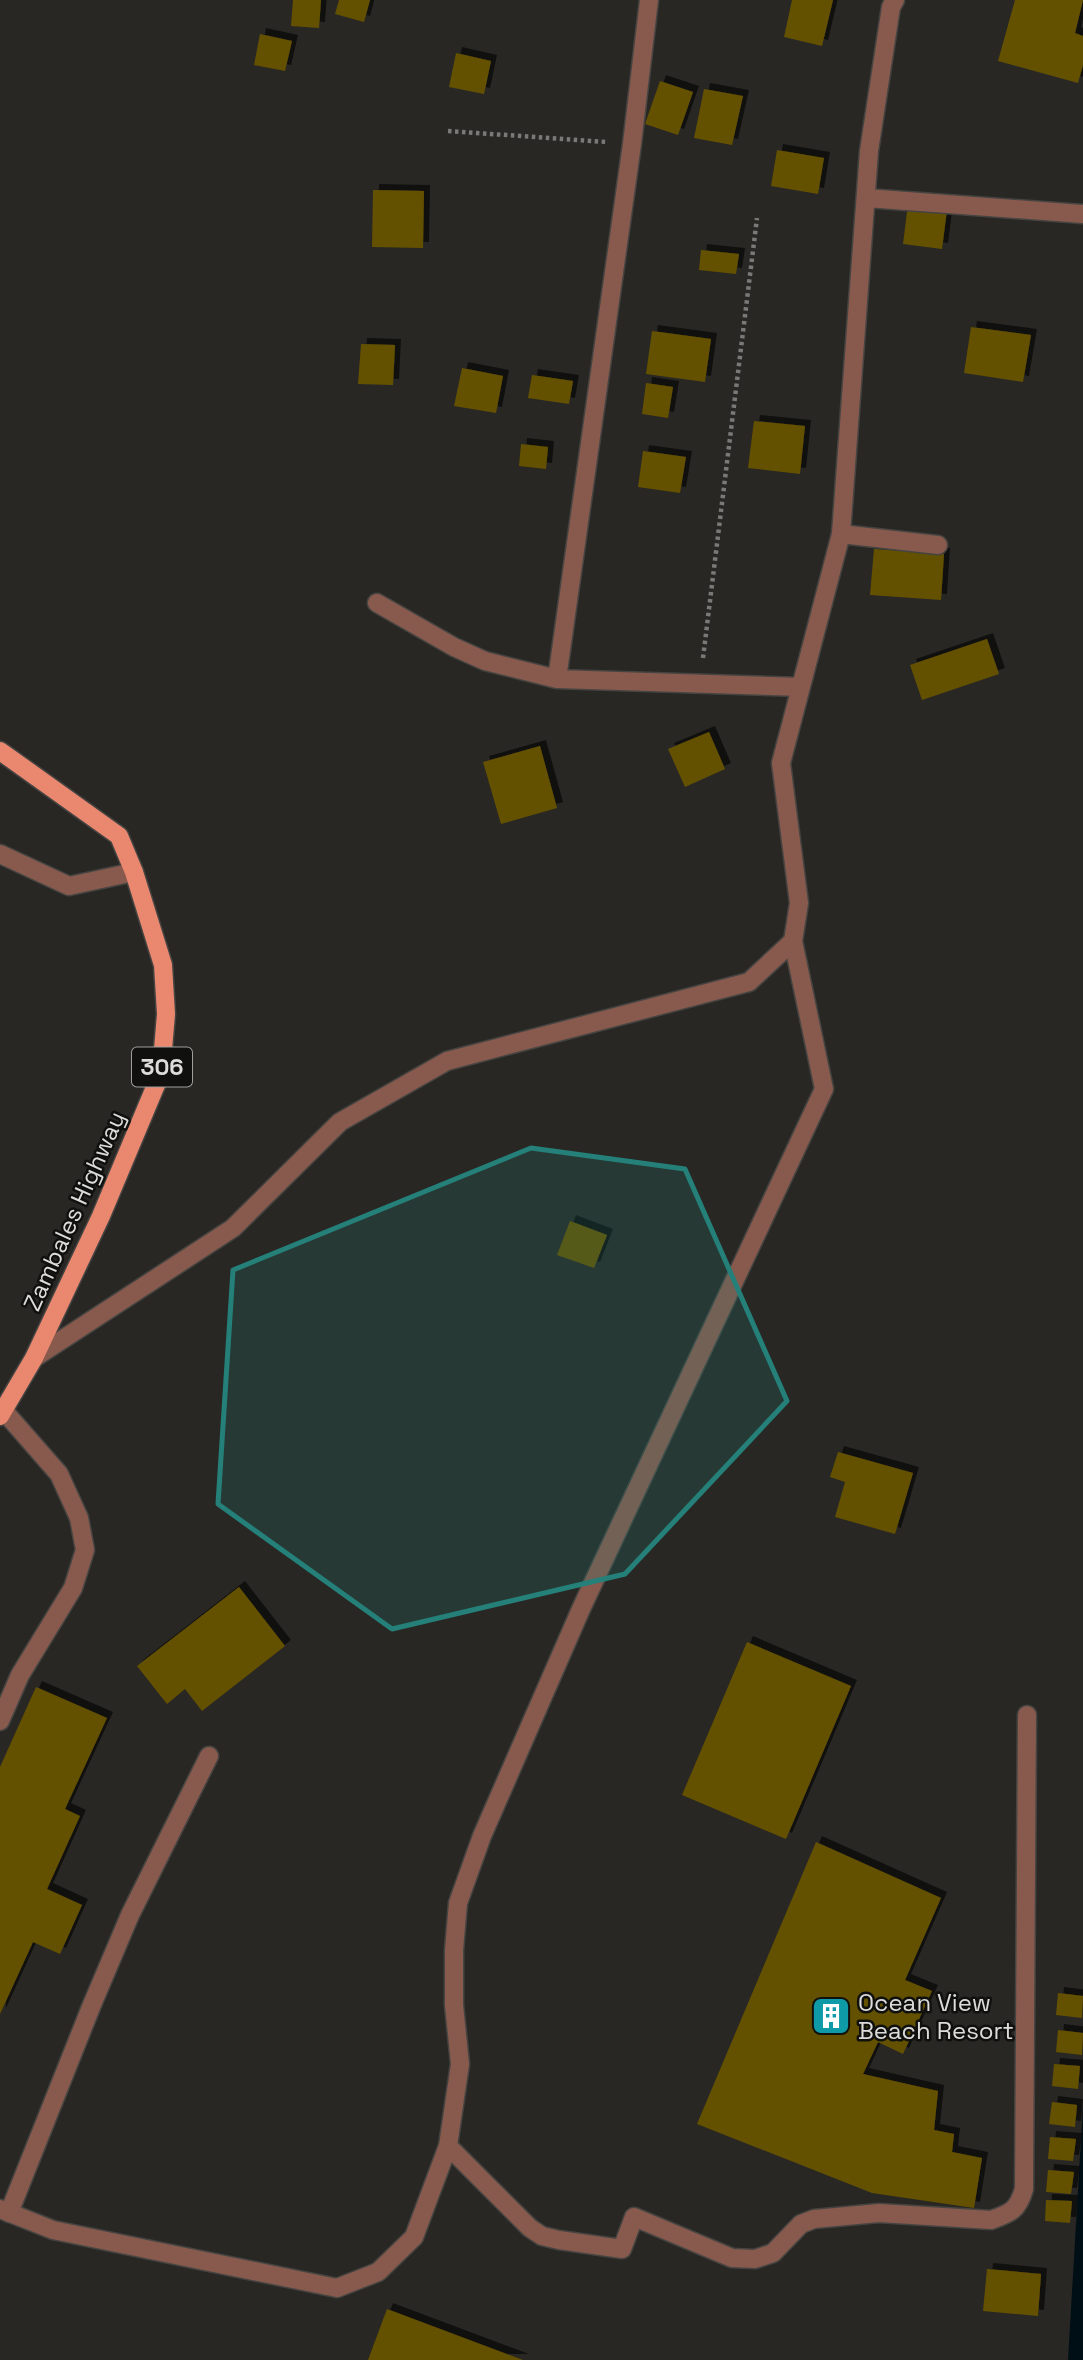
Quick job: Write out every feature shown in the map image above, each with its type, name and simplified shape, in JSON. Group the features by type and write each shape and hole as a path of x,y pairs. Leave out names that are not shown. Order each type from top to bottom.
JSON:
{"main road":[{"name":"Zambales Highway","path":"0,751 119,836 134,872 163,965 166,1014 162,1073 101,1216 34,1358 1,1413"}],"street":[{"path":"557,679 632,144 649,0"},
{"path":"209,1756 130,1915 5,2211 52,2230 337,2288 378,2272 414,2237 448,2146 460,2064 454,2005 453,1950 458,1903 482,1836 581,1609 824,1089 793,941 799,903 780,763 841,534 866,198 877,96 891,8 895,0"},
{"path":"866,198 1083,214"},
{"path":"841,534 937,545"},
{"path":"377,603 485,662 557,679 801,687"},
{"path":"0,854 69,886 134,872"},
{"path":"34,1358 233,1228 340,1122 447,1061 749,982 793,941"},
{"path":"0,1721 20,1675 73,1588 85,1550 79,1518 59,1474 1,1413"},
{"path":"448,2146 530,2228 542,2236 622,2249 634,2217 732,2258 755,2259 773,2253 801,2224 814,2219 880,2213 991,2220 1006,2215 1019,2206 1024,2189 1027,1715"}],"path":[{"path":"448,131 632,144"},
{"path":"699,685 757,218"}],"highlighted area":[{"path":"531,1148 685,1169 787,1401 625,1574 392,1629 218,1504 233,1270"}],"shaded area":[{"path":"1083,2105 1083,2360 1068,2360"}],"building":[{"path":"293,0 321,0 319,28 291,26"},
{"path":"339,0 370,0 364,22 335,14"},
{"path":"792,0 833,0 822,46 784,37"},
{"path":"1015,0 1083,0 1075,33 1083,36 1083,65 1078,83 998,61"},
{"path":"260,34 292,41 285,71 254,65"},
{"path":"456,53 491,61 484,94 449,87"},
{"path":"660,81 693,92 678,135 645,124"},
{"path":"704,89 743,96 732,145 694,138"},
{"path":"777,150 824,158 818,194 771,186"},
{"path":"373,190 424,191 423,248 372,247"},
{"path":"908,204 947,210 942,249 903,244"},
{"path":"701,250 739,254 736,274 699,270"},
{"path":"971,327 1031,335 1023,382 964,373"},
{"path":"652,331 711,339 705,382 646,374"},
{"path":"361,344 395,345 393,385 358,384"},
{"path":"462,368 503,376 496,413 454,406"},
{"path":"532,375 573,381 569,404 528,398"},
{"path":"646,383 673,387 668,418 642,414"},
{"path":"754,421 805,426 800,474 748,468"},
{"path":"521,444 548,447 546,469 519,466"},
{"path":"643,451 686,457 680,493 638,487"},
{"path":"874,549 944,554 941,600 870,595"},
{"path":"987,639 999,674 922,700 910,665"},
{"path":"709,732 725,769 685,787 668,749"},
{"path":"540,746 557,808 501,824 483,762"},
{"path":"570,1221 607,1235 594,1268 557,1255"},
{"path":"838,1452 913,1473 895,1534 835,1517 845,1482 830,1477"},
{"path":"239,1587 285,1646 202,1711 185,1689 167,1704 137,1666"},
{"path":"747,1642 851,1686 786,1839 682,1795"},
{"path":"36,1687 107,1718 65,1809 80,1816 47,1889 82,1905 60,1954 33,1942 0,2014 0,1767"},
{"name":"Ocean View Beach Resort","path":"816,1842 941,1898 905,1980 932,1991 903,2054 878,2042 863,2074 938,2091 934,2130 954,2134 952,2152 982,2158 974,2208 872,2193 697,2124"},
{"path":"1058,1993 1083,1996 1082,2018 1056,2015"},
{"path":"1058,2030 1083,2033 1082,2055 1056,2052"},
{"path":"1054,2064 1080,2066 1078,2089 1052,2086"},
{"path":"1052,2102 1077,2105 1075,2127 1049,2124"},
{"path":"1050,2137 1076,2139 1073,2161 1048,2159"},
{"path":"1048,2170 1074,2172 1071,2194 1046,2192"},
{"path":"1046,2200 1072,2201 1070,2223 1045,2221"},
{"path":"987,2269 1041,2274 1038,2316 983,2311"},
{"path":"387,2309 523,2360 368,2360"}],"place":[{"name":"Ocean View Beach Resort","path":"831,2016"}]}
